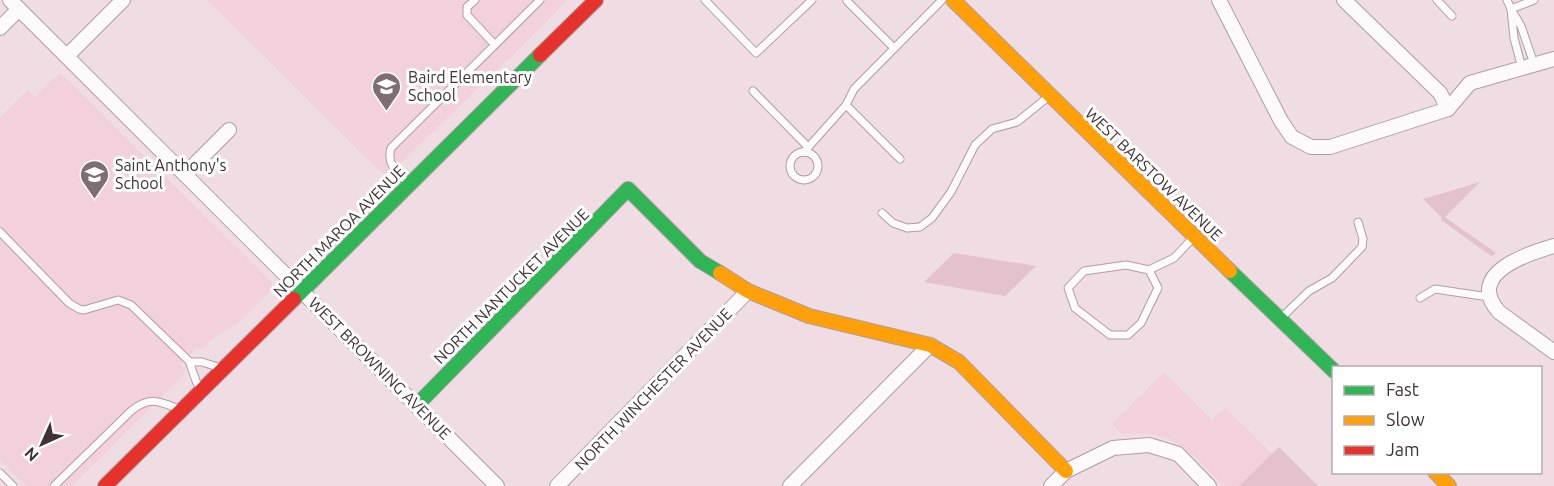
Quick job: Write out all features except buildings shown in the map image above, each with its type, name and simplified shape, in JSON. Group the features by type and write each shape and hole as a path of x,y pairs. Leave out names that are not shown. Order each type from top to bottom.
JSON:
{"street":[{"path":"67,56 123,0"},
{"name":"WEST BARSTOW AVENUE","path":"953,0 1158,202 1332,368"},
{"path":"1219,0 1281,121 1292,137 1311,147 1330,147 1448,109 1470,82 1554,59"},
{"path":"1344,0 1440,93 1448,109"},
{"name":"NORTH MAROA AVENUE","path":"105,486 592,1"},
{"path":"0,28 15,4"},
{"name":"WEST BROWNING AVENUE","path":"15,4 497,486"},
{"path":"185,174 229,130"},
{"name":"NORTH NANTUCKET AVENUE","path":"417,405 628,189 700,261 748,291"},
{"path":"1554,246 1504,267 1491,279 1488,288 1489,297 1499,312 1554,352"},
{"path":"748,291 809,316 930,345 959,362 1066,471"},
{"name":"NORTH WINCHESTER AVENUE","path":"558,486 748,291"},
{"path":"790,486 930,345"},
{"path":"1051,486 1066,471 1113,448 1149,445 1178,454 1209,486"},
{"path":"1438,474 1449,486"}],"lane":[{"path":"475,0 467,7 467,15 495,45"},
{"path":"410,184 392,166 389,158 391,148 540,0"},
{"path":"705,0 756,53 812,0"},
{"path":"753,91 806,149 808,152 816,159 818,167 814,176 810,178 801,179 793,175 790,166 792,157 806,149 846,105 855,89 942,0"},
{"path":"1437,0 1452,16"},
{"path":"1507,0 1521,26 1528,66"},
{"path":"1511,9 1534,0"},
{"path":"847,1 894,48"},
{"path":"1511,9 1514,38 1528,66"},
{"path":"882,213 893,223 907,228 920,227 932,218 951,192 975,146 992,129 1017,123 1050,95"},
{"path":"846,105 900,159"},
{"path":"1281,318 1309,291 1332,278 1362,247 1363,239 1358,222"},
{"path":"0,232 69,303 79,309 84,310 118,300 131,305 191,363 191,370 201,390"},
{"path":"1149,270 1158,288 1141,323 1128,335 1110,335 1076,308 1068,288 1084,271 1126,265 1149,270 1174,258 1195,236"},
{"path":"1420,298 1435,289 1489,297"},
{"path":"191,363 202,362 223,368"},
{"path":"54,486 140,404 152,400 159,401 181,410"},
{"path":"0,473 13,486"}],"shaded area":[{"name":"Baird Elementary School","path":"207,0 567,0 386,177"},
{"name":"Saint Anthony's School","path":"60,73 270,280 272,286 270,291 235,326 216,336 203,348 197,348 180,364 185,370 184,375 72,486 27,486 0,460 0,118 28,90 35,97"},
{"path":"1480,182 1445,217 1496,253 1491,256 1441,220 1442,218 1423,199"},
{"path":"954,253 1036,266 1005,296 924,282"},
{"path":"1164,373 1212,420 1225,408 1272,454 1240,486 1224,486 1193,455 1169,439 1139,433 1122,434 1112,424"},
{"path":"1279,447 1318,486 1239,486"}],"traffic: fast":[{"path":"294,299 540,55"},
{"path":"417,405 628,189 700,261 720,273"},
{"path":"1230,271 1332,369"}],"traffic: slow":[{"path":"953,0 1230,271"},
{"path":"720,273 748,291 809,316 930,345 959,362 1066,471"},
{"path":"1437,474 1449,486"}],"traffic: jam":[{"path":"540,55 596,0"},
{"path":"105,486 294,299"}],"place":[{"name":"Baird Elementary School","path":"387,112"},
{"name":"Saint Anthony's School","path":"94,200"}]}
